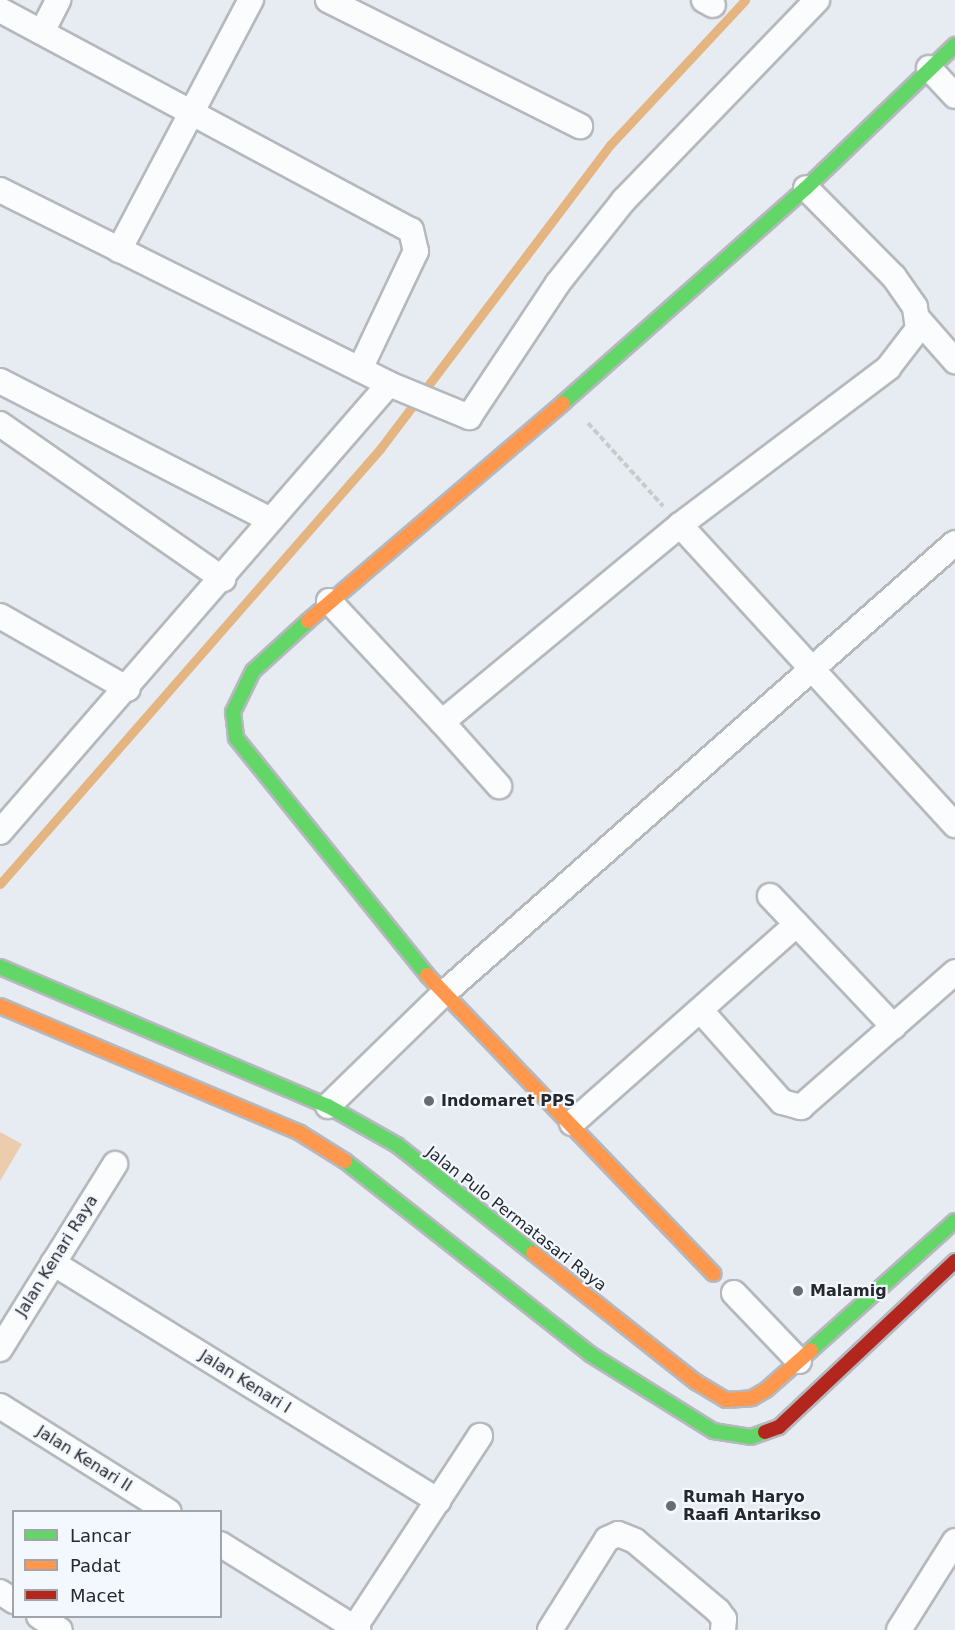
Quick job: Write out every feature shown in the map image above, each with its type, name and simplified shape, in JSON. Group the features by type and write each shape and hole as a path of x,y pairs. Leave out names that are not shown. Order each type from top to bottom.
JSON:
{"street":[{"path":"42,32 57,0"},
{"path":"119,250 251,0"},
{"path":"328,0 580,126"},
{"path":"0,190 389,384 464,417 473,414 529,324 624,200 817,0"},
{"path":"0,10 192,110 411,230 416,251 360,369"},
{"path":"714,1274 572,1123 444,993 233,733 233,712 243,685 329,601 567,400 806,188 928,68 955,45"},
{"path":"928,68 955,96"},
{"path":"806,188 901,285 918,320 955,361"},
{"path":"442,722 680,525 888,368 914,338 918,320"},
{"path":"0,381 270,520"},
{"path":"6,818 128,689 223,579 270,520 389,384"},
{"path":"0,424 223,579"},
{"path":"680,525 955,825"},
{"path":"328,1106 444,993 955,543"},
{"path":"329,601 499,786"},
{"path":"0,616 128,689"},
{"path":"770,896 894,1027"},
{"path":"572,1123 702,1012 797,924"},
{"name":"Jalan Pulo Permatasari Raya","path":"0,967 328,1106 397,1145 524,1247 717,1396 733,1401 752,1398 799,1361 955,1221"},
{"path":"702,1012 782,1102 791,1107 801,1107 955,972"},
{"path":"0,1005 300,1133 370,1176 505,1269 590,1354 704,1427 751,1437 763,1436 797,1413 955,1261"},
{"name":"Jalan Kenari Raya","path":"0,1349 115,1164"},
{"path":"505,1269 524,1247"},
{"name":"Jalan Kenari I","path":"53,1263 438,1501"},
{"path":"734,1293 799,1361"},
{"name":"Jalan Kenari II","path":"0,1406 166,1510"},
{"path":"222,1545 355,1629 480,1436"},
{"path":"550,1630 607,1539 618,1534 635,1541 718,1611 724,1619 723,1630"},
{"path":"899,1630 955,1541"},
{"path":"41,1618 60,1630"}],"path":[{"path":"567,400 680,525"}],"shaded area":[{"path":"0,1132 22,1144 0,1181"}],"waterway":[{"path":"0,884 380,449 610,145 745,0"}],"traffic: fast":[{"path":"563,403 806,188 955,45"},
{"path":"308,621 253,671 233,712 236,738 427,975"},
{"path":"0,967 328,1106 397,1145 533,1253"},
{"path":"345,1161 590,1354 713,1431 751,1437 765,1432"},
{"path":"811,1350 955,1221"}],"traffic: slow":[{"path":"308,621 563,403"},
{"path":"427,975 714,1274"},
{"path":"0,1006 300,1133 345,1161"},
{"path":"533,1253 696,1382 726,1400 752,1398 766,1390 811,1350"}],"traffic: jam":[{"path":"765,1432 779,1427 955,1261"}],"place":[{"name":"Indomaret PPS","path":"429,1101"},
{"name":"Malamig","path":"798,1291"},
{"name":"Rumah Haryo Raafi Antarikso","path":"671,1506"}]}
